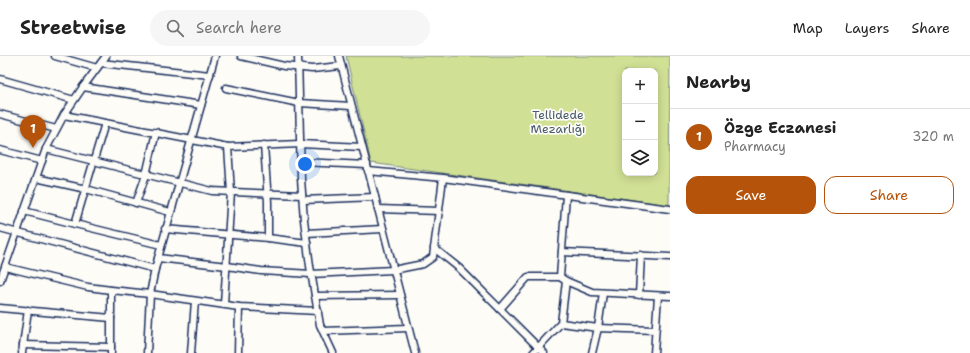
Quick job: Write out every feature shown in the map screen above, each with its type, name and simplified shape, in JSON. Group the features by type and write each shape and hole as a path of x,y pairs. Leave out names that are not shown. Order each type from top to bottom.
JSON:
{"street":[{"path":"55,56 99,65 210,75"},
{"path":"0,280 46,149 64,115 106,56"},
{"path":"147,353 150,294 155,269 165,229 215,56"},
{"path":"241,56 299,68 312,69 341,66"},
{"path":"298,56 300,144 307,244 320,326 333,353"},
{"path":"339,56 415,353"},
{"path":"0,79 74,100"},
{"path":"83,87 201,106"},
{"path":"226,88 299,103 351,106"},
{"path":"0,114 56,129"},
{"path":"64,115 228,146 300,144 362,147"},
{"path":"75,224 105,123"},
{"path":"136,203 146,175 156,132"},
{"path":"264,145 268,193 268,238"},
{"path":"224,304 231,192 228,146"},
{"path":"46,149 212,191 268,193 303,198 375,197"},
{"path":"0,150 42,161"},
{"path":"301,162 367,168 670,209"},
{"path":"36,178 86,189 170,212"},
{"path":"158,258 261,271 311,274 393,270 423,264 433,257 443,178"},
{"path":"533,353 561,323 563,279 562,252 566,195"},
{"path":"378,209 439,211"},
{"path":"24,211 161,245"},
{"path":"0,228 155,269"},
{"path":"165,229 268,238 307,244"},
{"path":"306,233 383,230"},
{"path":"434,248 459,268 544,353"},
{"path":"562,252 670,257"},
{"path":"639,295 641,255"},
{"path":"5,267 88,287 150,294 239,307 318,312"},
{"path":"500,309 528,277 563,279 592,292 670,296"},
{"path":"23,345 111,350 111,290"},
{"path":"592,353 598,328 603,293"},
{"path":"315,296 400,295"},
{"path":"654,353 658,296"},
{"path":"191,353 195,301"},
{"path":"238,353 239,307"},
{"path":"0,308 111,318"},
{"path":"22,353 28,310"},
{"path":"561,323 598,328 655,330"},
{"path":"323,331 408,328"}],"green space":[{"name":"Tellidede Mezarlığı","path":"346,56 670,56 669,205 371,163"}],"place":[{"name":"Özge Eczanesi","path":"33,148"}]}
